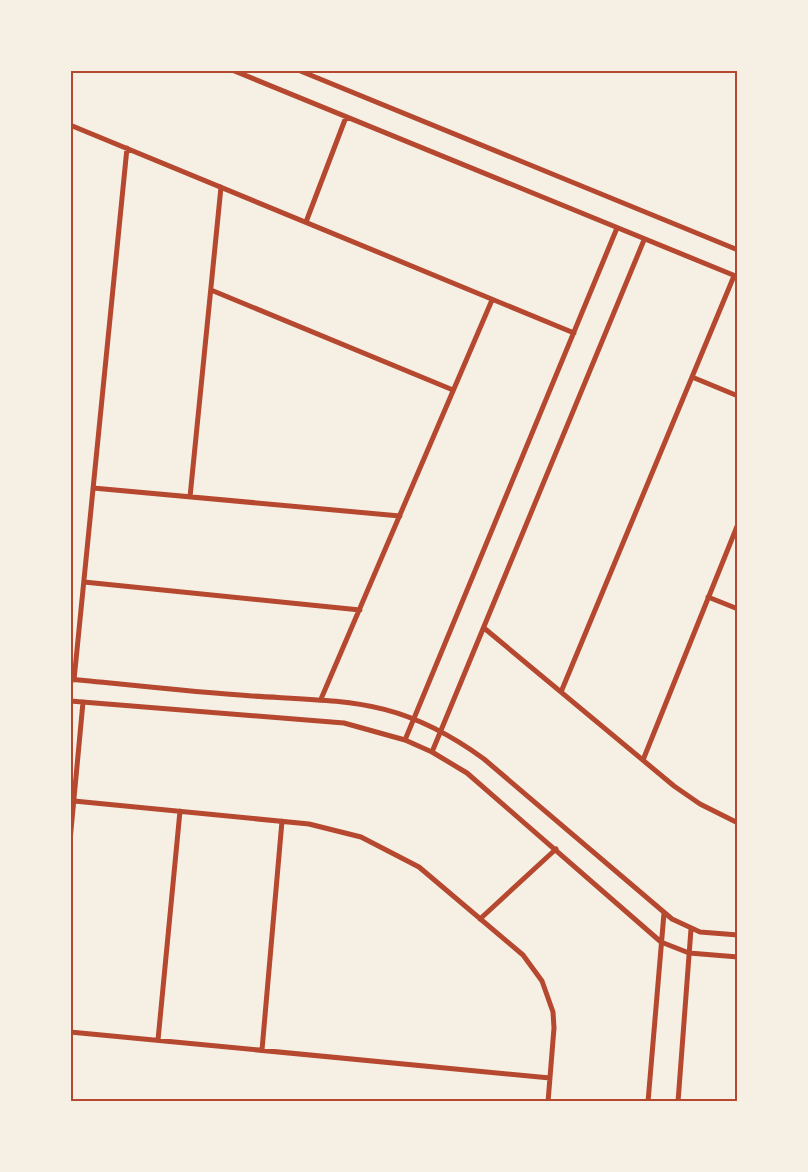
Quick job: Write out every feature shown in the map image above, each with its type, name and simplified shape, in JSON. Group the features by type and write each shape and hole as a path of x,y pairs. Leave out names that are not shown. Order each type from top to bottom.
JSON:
{"street":[{"path":"232,70 736,276 561,692"},
{"path":"298,70 738,250"},
{"path":"306,222 346,117"},
{"path":"70,125 574,333"},
{"path":"126,148 84,582 72,679 251,696 321,699 382,707 414,718 441,731 483,759 664,913 691,929 738,935"},
{"path":"190,497 221,187"},
{"path":"405,740 617,228"},
{"path":"432,752 644,240"},
{"path":"211,290 453,390"},
{"path":"321,699 492,300"},
{"path":"692,377 738,396"},
{"path":"93,488 400,516"},
{"path":"643,760 738,524"},
{"path":"84,582 360,610"},
{"path":"708,597 738,609"},
{"path":"484,628 687,796 738,823"},
{"path":"70,701 333,722 374,729 405,740 432,752 467,773 662,942 689,953 738,957"},
{"path":"70,841 83,702"},
{"path":"74,801 282,821 335,829 381,846 419,867 523,955 542,981 553,1012 548,1101"},
{"path":"158,1040 180,811"},
{"path":"262,1050 282,821"},
{"path":"480,919 556,849"},
{"path":"648,1101 664,913"},
{"path":"678,1101 691,929"},
{"path":"70,1032 550,1078"}]}
